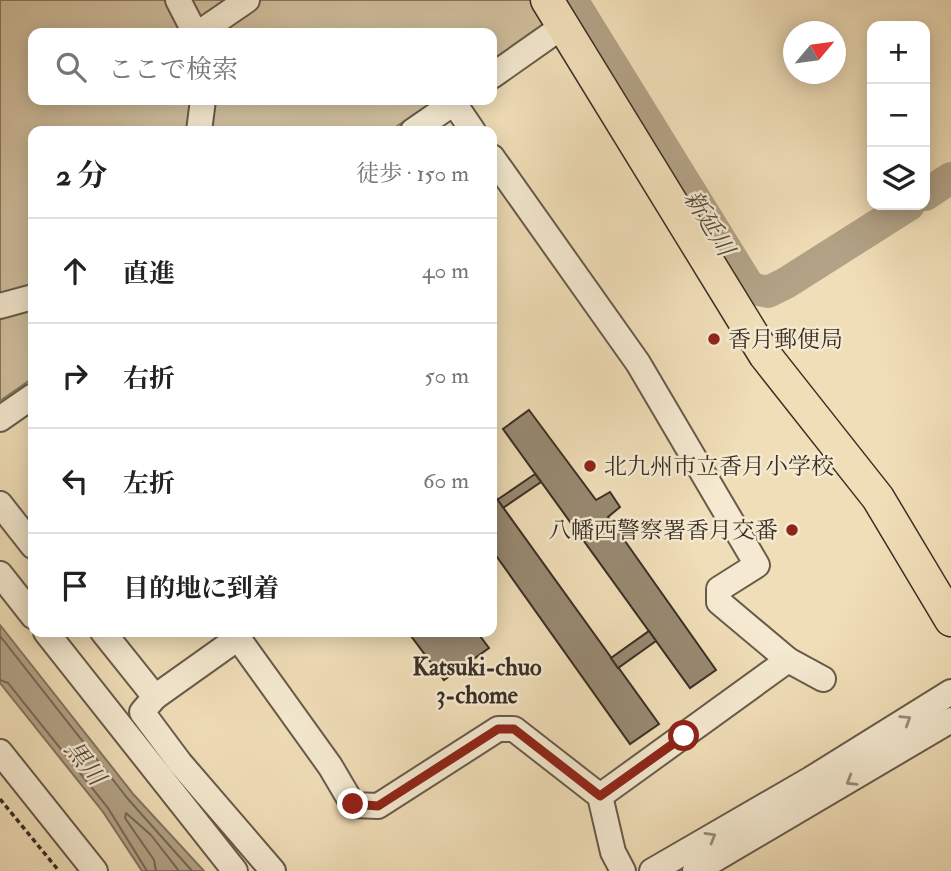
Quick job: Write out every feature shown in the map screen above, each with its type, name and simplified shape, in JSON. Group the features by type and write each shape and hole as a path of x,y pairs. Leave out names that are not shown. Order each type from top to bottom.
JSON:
{"main road":[{"path":"555,13 765,355 788,388 870,487 951,620"}],"street":[{"path":"178,0 194,28"},
{"path":"205,28 247,0"},
{"path":"497,71 555,13"},
{"path":"200,126 203,105"},
{"path":"420,126 450,105"},
{"path":"458,105 471,126"},
{"path":"497,164 638,363 757,565 719,589 719,602 788,660 823,679"},
{"path":"0,306 28,298"},
{"path":"0,419 28,399"},
{"path":"0,504 28,540"},
{"path":"0,574 28,610"},
{"path":"50,637 235,871"},
{"path":"107,637 155,697"},
{"path":"272,871 180,763 142,712 155,697 238,638 330,766 353,804 378,806 498,729 514,729 600,796 613,852 623,871"},
{"path":"600,796 788,660"},
{"path":"652,871 811,779 951,692"},
{"path":"695,871 951,720"},
{"path":"0,752 95,871"}],"path":[{"path":"0,799 59,871"}],"shaded area":[{"path":"0,0 534,0 547,22 497,57 497,28 28,28 28,105 428,105 397,126 28,126 28,381 0,401"}],"water":[{"name":"黒川","path":"0,625 134,795 204,871 142,871 103,812 0,683"}],"building":[{"path":"529,410 596,500 610,492 620,507 608,517 716,670 690,688 503,429"},
{"path":"535,474 541,482 503,508 497,500"},
{"path":"497,499 659,724 630,744 497,557"},
{"path":"649,631 656,641 618,668 611,658"},
{"path":"412,637 481,637 489,648 444,680"}],"waterway":[{"name":"新延川","path":"572,0 750,288 768,292 786,283 901,210"},
{"name":"新延川","path":"930,192 951,178"}],"place":[{"name":"香月郵便局","path":"714,339"},
{"name":"北九州市立香月小学校","path":"590,466"},
{"name":"八幡西警察署香月交番","path":"792,530"}],"district":[{"name":"Katsuki-chuo 3-chome","path":"477,681"}],"route":[{"path":"353,804 378,806 498,729 514,729 600,796 684,736"}]}
